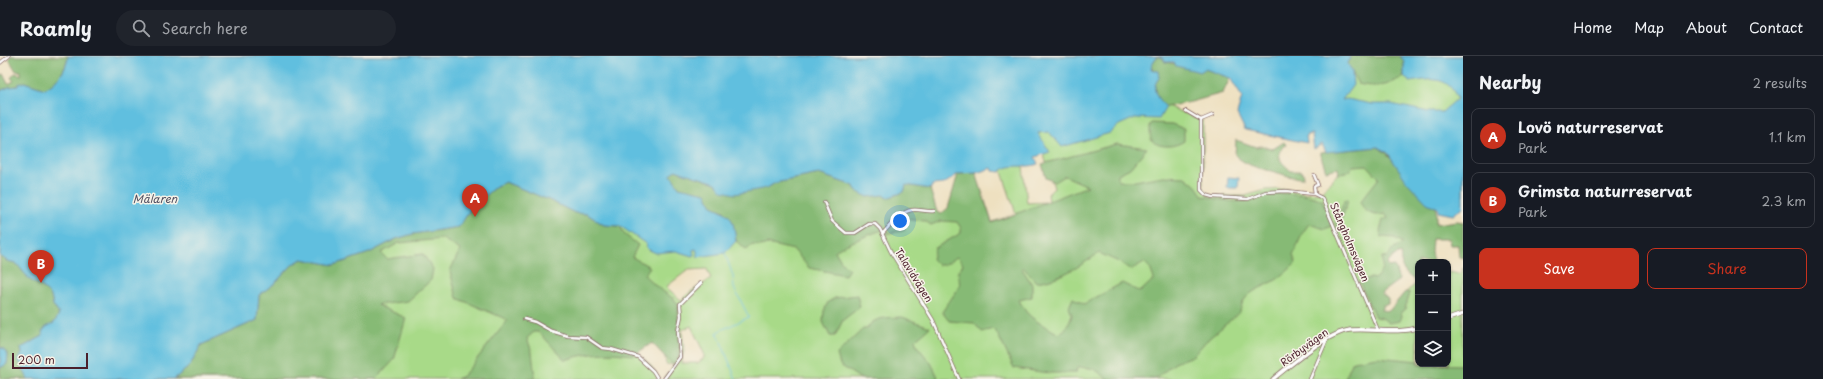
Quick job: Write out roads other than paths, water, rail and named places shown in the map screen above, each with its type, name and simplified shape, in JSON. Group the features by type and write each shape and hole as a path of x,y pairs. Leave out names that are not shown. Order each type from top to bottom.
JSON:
{"street":[{"path":"0,63 9,56"},
{"path":"1186,111 1201,120"},
{"path":"1201,120 1213,115"},
{"path":"1201,120 1201,190 1206,195 1213,197 1248,199 1266,192 1286,191 1315,195 1314,186 1318,185 1314,174"},
{"name":"Stångholmsvägen","path":"1315,195 1322,198 1327,207 1378,330"},
{"path":"824,202 832,221 846,233 853,234 872,224 878,226 883,233 897,218 907,211 934,211"},
{"name":"Talavidvägen","path":"883,233 891,252 933,320 959,379"},
{"path":"664,379 680,357 678,331 681,316 680,304 701,283"},
{"path":"1451,318 1463,314"},
{"path":"524,319 535,322 551,331 568,336 586,337 602,348 616,350 638,357 658,379"},
{"name":"Rörbyvägen","path":"1273,379 1327,339 1343,331 1405,331 1415,329"},
{"path":"1310,379 1327,339"}],"water":[{"name":"Mälaren","path":"68,56 1157,56 1151,69 1158,71 1159,78 1156,82 1155,90 1157,97 1166,107 1159,119 1135,118 1119,125 1110,133 1062,147 1049,132 1038,133 1050,152 1035,157 1038,164 1008,167 1000,172 993,171 992,168 976,173 958,174 944,184 933,185 930,189 906,185 904,192 887,198 883,195 868,197 856,191 854,186 819,174 775,183 767,188 735,194 722,191 716,183 675,170 671,175 679,187 706,193 712,206 728,215 733,222 736,241 725,253 698,257 696,249 693,250 694,255 692,256 676,251 656,253 647,249 646,244 620,226 604,225 587,214 575,213 549,200 505,182 496,186 472,207 459,227 413,234 396,239 369,253 334,265 302,259 293,264 275,283 259,295 257,320 201,345 190,366 174,379 28,379 18,359 22,354 21,348 43,336 42,332 46,327 54,323 59,314 53,305 51,296 42,287 30,280 16,263 7,261 0,256 0,91 9,87 18,86 18,84 24,82 45,89 54,83 61,75 66,66"},
{"path":"1157,56 1350,56 1348,64 1352,71 1353,85 1342,100 1347,99 1372,104 1391,104 1429,112 1442,112 1457,99 1454,91 1444,82 1438,80 1410,82 1404,76 1404,61 1400,56 1463,56 1463,207 1453,215 1438,212 1438,208 1427,203 1407,182 1388,153 1378,147 1326,152 1322,144 1314,149 1312,134 1306,135 1307,143 1245,130 1237,114 1242,97 1230,78 1205,69 1200,72 1176,66 1174,62 1165,62 1163,58"},
{"path":"1228,177 1239,178 1238,188 1227,188"},
{"path":"0,348 3,348 8,355 7,364 0,368"}],"waterway":[{"path":"725,253 733,276 734,288 749,317 717,332 736,379"}],"place":[{"name":"Lovö naturreservat","path":"475,217"},
{"name":"Grimsta naturreservat","path":"41,283"}]}
